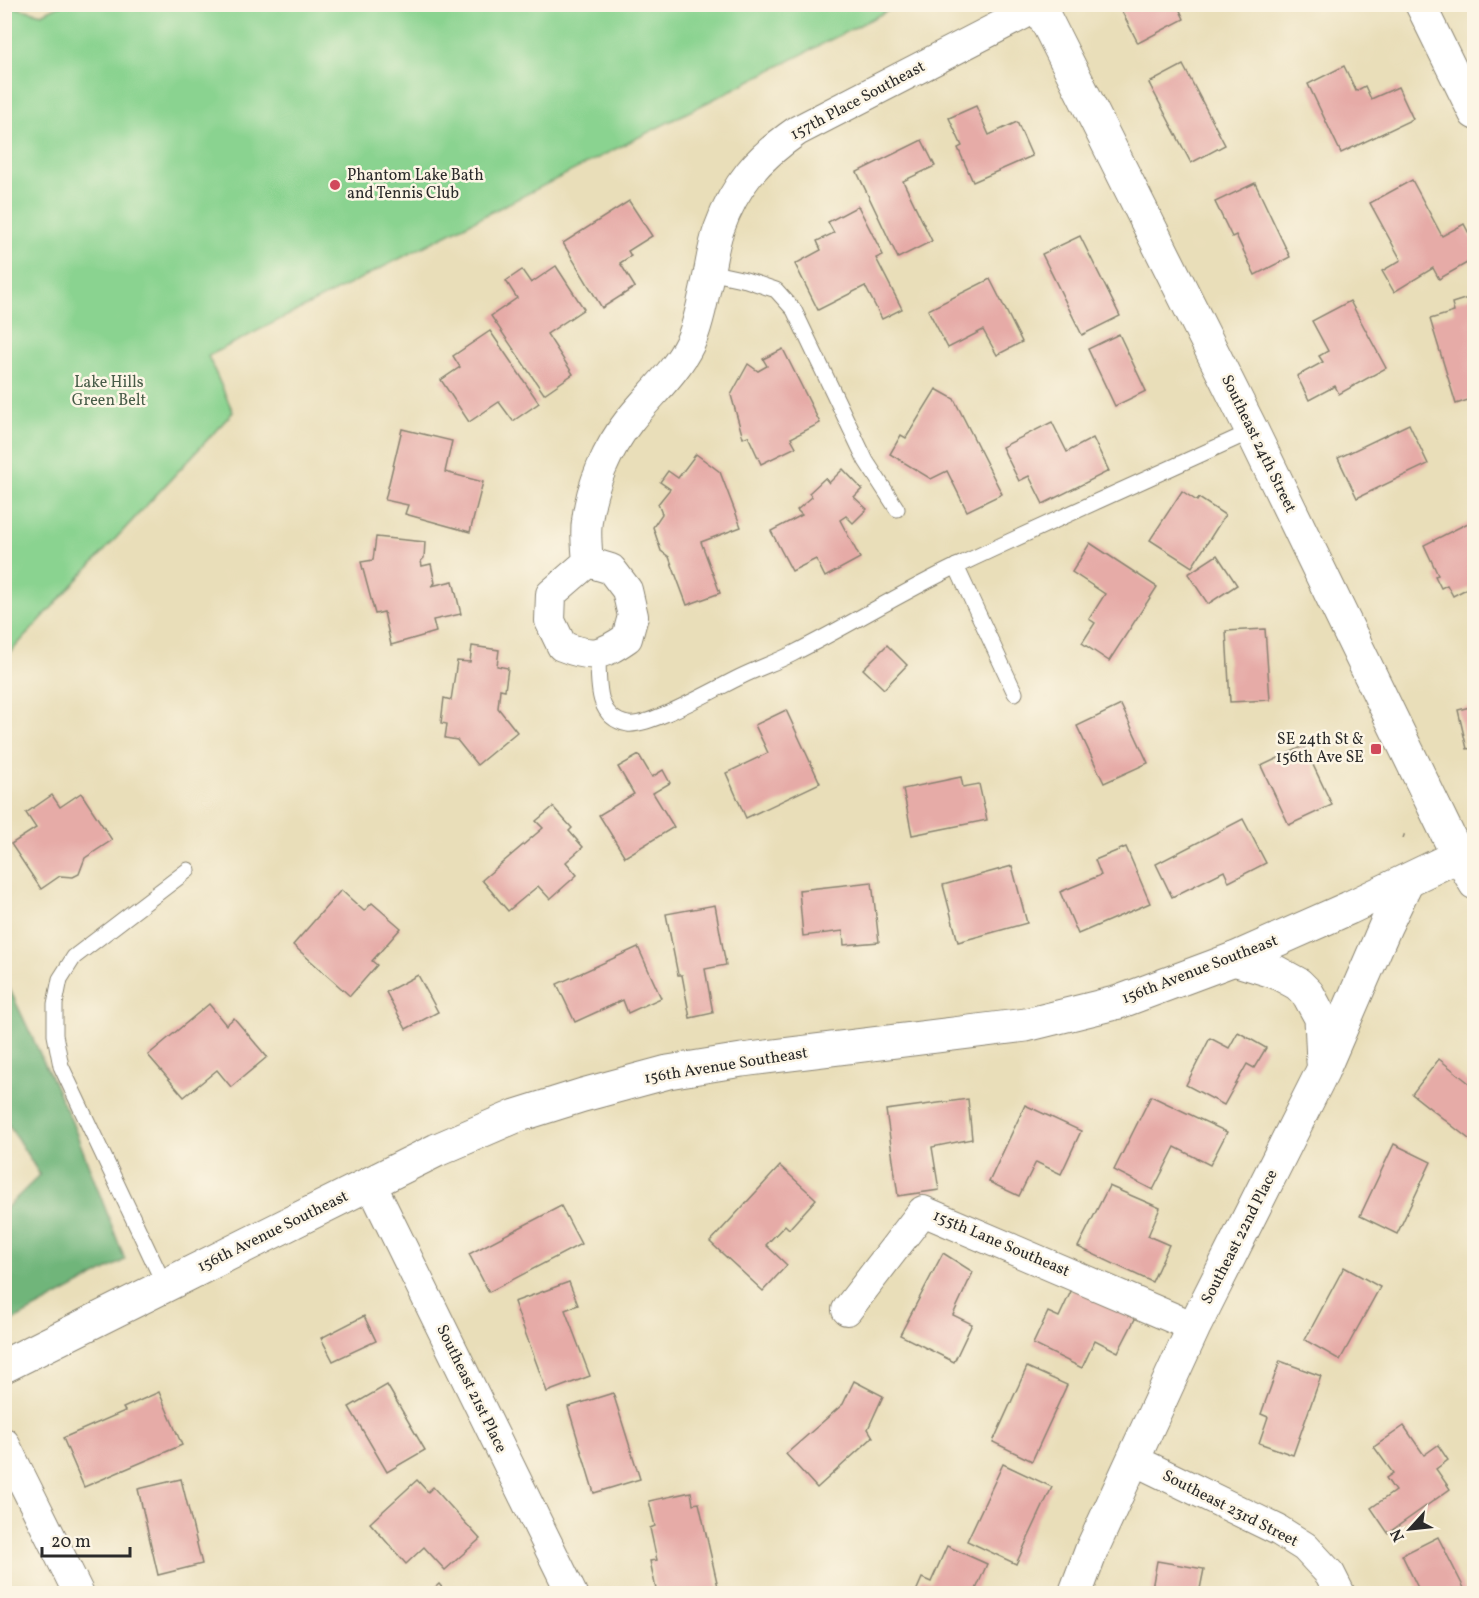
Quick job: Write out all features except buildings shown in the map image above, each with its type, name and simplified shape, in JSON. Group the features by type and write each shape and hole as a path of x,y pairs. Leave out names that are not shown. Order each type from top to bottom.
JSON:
{"street":[{"path":"1420,4 1474,114"},
{"name":"157th Place Southeast","path":"588,562 587,522 595,484 612,447 628,422 678,365 691,341 718,230 733,198 750,171 770,150 796,131 1039,5"},
{"name":"Southeast 24th Street","path":"1039,5 1252,432 1466,852 1474,884"},
{"path":"588,562 611,569 627,590 633,616 627,638 608,652 583,654 562,646 550,621 551,594 588,562"},
{"name":"156th Avenue Southeast","path":"4,1366 437,1150 516,1116 668,1072 742,1060 1026,1025 1119,1002 1234,959 1466,852"},
{"name":"Southeast 22nd Place","path":"1075,1593 1092,1549 1194,1328 1323,1070 1407,881"},
{"path":"1234,959 1276,972 1298,984 1308,994 1321,1018 1323,1070"},
{"name":"Southeast 21st Place","path":"371,1184 572,1593"},
{"name":"155th Lane Southeast","path":"847,1310 923,1211 1194,1328"},
{"path":"4,1443 79,1593"},
{"name":"Southeast 23rd Street","path":"1134,1460 1278,1530 1305,1548 1330,1574 1340,1593"}],"lane":[{"path":"709,272 746,280 776,290 794,310 866,460 897,509"},
{"path":"598,652 600,691 604,709 614,718 628,724 641,724 792,654 956,566 1252,432"},
{"path":"956,566 1015,693"},
{"path":"165,1286 61,1066 55,1035 55,1004 60,979 74,957 188,870"}],"green space":[{"name":"Phantom Lake Bath and Tennis Club","path":"62,4 899,5 208,356 233,412 5,658 5,5 42,14"},
{"path":"4,977 72,1122 125,1260 5,1325 5,1209 40,1175 5,1119"}],"place":[{"name":"Phantom Lake Bath and Tennis Club","path":"335,185"},
{"name":"SE 24th St & 156th Ave SE","path":"1376,749"}],"park label":[{"name":"Lake Hills Green Belt","path":"109,392"}]}
